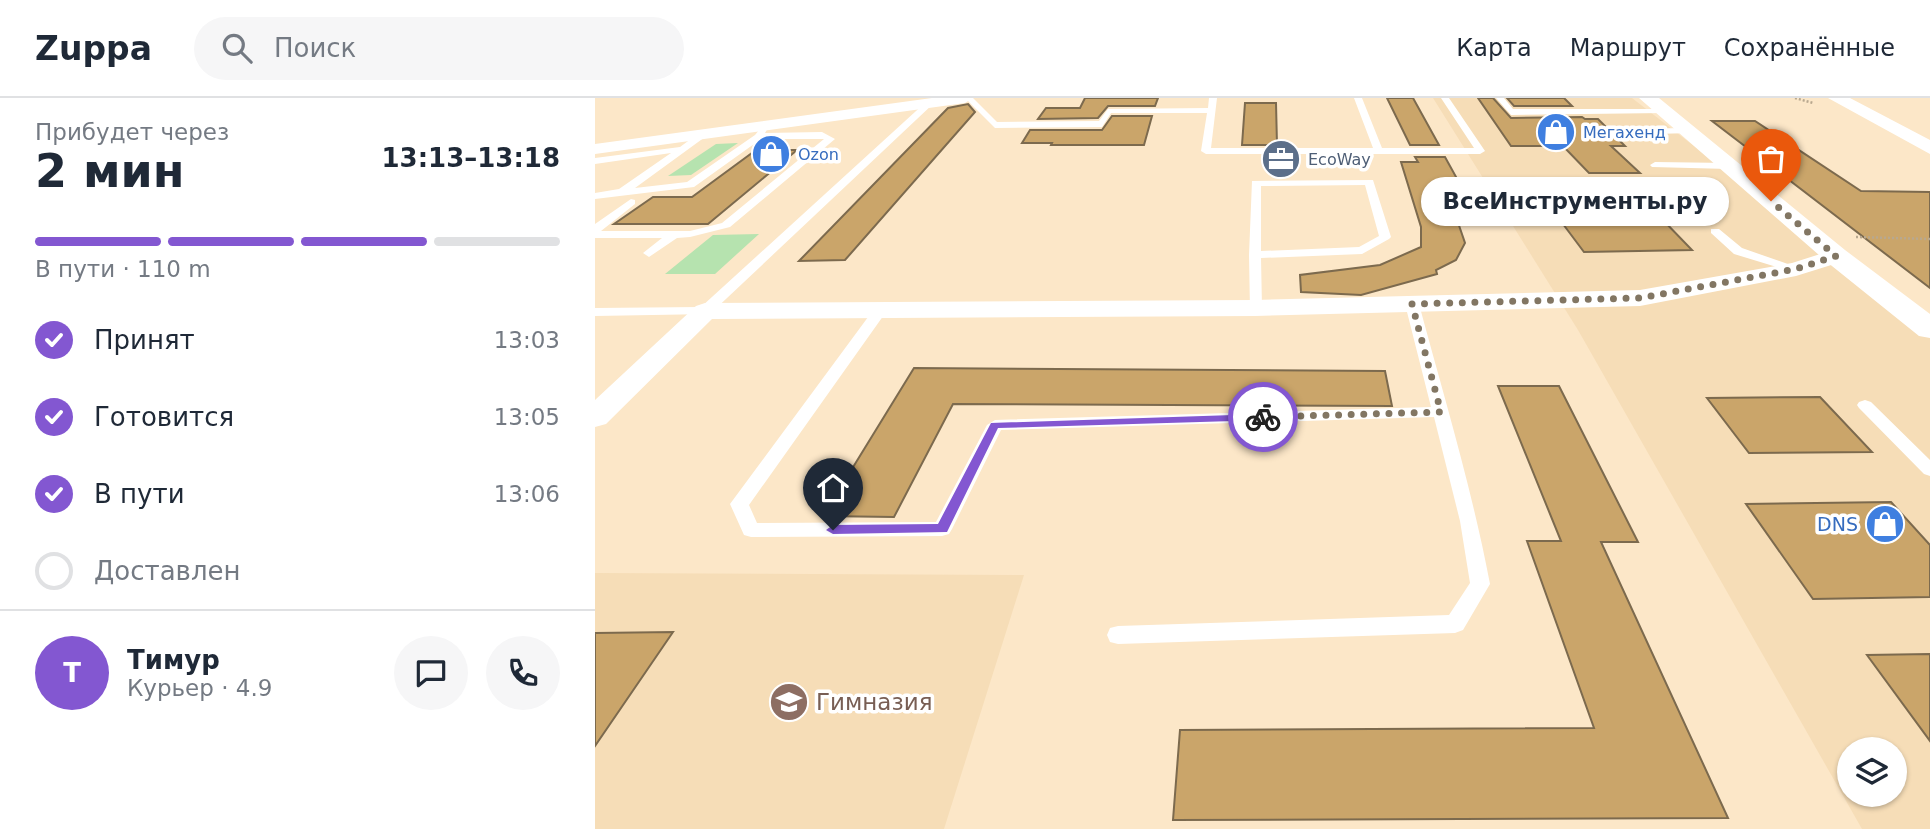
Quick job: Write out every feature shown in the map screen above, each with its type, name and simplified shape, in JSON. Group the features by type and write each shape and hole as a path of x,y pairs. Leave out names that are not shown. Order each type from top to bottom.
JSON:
{"main road":[{"path":"1837,98 1930,148"},
{"path":"1656,104 1836,256 1930,329"}],"street":[{"path":"595,149 702,135 762,131 967,98"},
{"path":"595,417 705,311 1255,308 1640,298 1796,269 1836,256"}],"lane":[{"path":"967,98 995,125 1102,124 1108,111 1210,110"},
{"path":"1213,98 1206,151 1480,151 1445,98"},
{"path":"1358,98 1379,152"},
{"path":"1500,98 1511,112 1656,104"},
{"path":"595,312 705,311 930,103"},
{"path":"595,196 690,185 762,131 822,135 830,139 734,221 709,231 674,234 595,233"},
{"path":"1619,132 1688,131"},
{"path":"622,192 702,135"},
{"path":"595,161 683,149"},
{"path":"1655,165 1729,166"},
{"path":"1255,255 1362,250 1385,237 1369,182 1256,183 1255,255 1255,308"},
{"path":"595,233 605,220 631,202"},
{"path":"1715,231 1738,251 1796,269"},
{"path":"649,253 674,234"},
{"path":"1118,635 1455,624 1480,584 1469,522 1412,304"},
{"path":"879,312 740,504 751,530 942,529 995,425 1441,412"},
{"path":"1865,405 1930,470"}],"path":[{"path":"1813,236 1930,239"}],"shaded area":[{"path":"1433,98 1632,98 1930,329 1930,829 1862,829 1849,807 1907,807 1907,737 1837,737 1837,785 1578,330"},
{"name":"Гимназия","path":"595,573 1024,575 944,829 595,829"}],"green space":[{"path":"738,143 691,175 668,176 716,144"},
{"path":"759,234 715,274 665,274 713,235"}],"building":[{"path":"1085,98 1158,98 1155,106 1108,106 1098,118 1038,119 1046,108 1080,108"},
{"path":"1387,98 1413,98 1439,145 1410,145"},
{"path":"1478,98 1493,98 1511,118 1598,119 1625,146 1611,146 1640,173 1589,173 1563,146 1511,146"},
{"path":"1507,98 1564,98 1572,106 1514,106"},
{"path":"1245,103 1276,103 1277,145 1242,145"},
{"path":"968,104 975,112 845,260 799,261 948,108"},
{"path":"1112,116 1152,116 1144,145 1022,143 1030,130 1102,130"},
{"path":"1712,121 1755,121 1861,191 1930,192 1930,288"},
{"path":"756,150 797,150 708,224 614,224 653,197 692,197"},
{"path":"1415,157 1445,157 1471,204 1452,205 1465,243 1456,260 1436,270 1437,274 1361,295 1301,292 1300,275 1380,265 1421,247 1421,227 1401,162 1418,162"},
{"path":"1661,218 1692,250 1584,252 1560,220"},
{"path":"914,368 1385,371 1392,406 953,404 894,517 823,516"},
{"path":"1498,386 1559,386 1638,542 1601,542 1728,818 1173,820 1180,730 1594,728 1527,541 1561,541"},
{"path":"1820,397 1872,452 1749,453 1707,398"},
{"path":"1891,502 1930,545 1930,597 1813,599 1746,504"},
{"path":"673,632 595,746 595,633"},
{"path":"1930,654 1930,741 1867,655"}],"way so far":[{"path":"1263,417 1441,412 1412,304 1640,298 1796,269 1836,256 1771,201"}],"place":[{"name":"Мегахенд","path":"1556,132"},
{"name":"Ozon","path":"771,154"},
{"name":"EcoWay","path":"1281,159"},
{"name":"ВсеИнструменты.ру","path":"1771,201"},
{"name":"DNS","path":"1885,524"},
{"name":"Гимназия","path":"789,702"}],"route":[{"path":"833,530 942,529 995,425 1263,417"}]}
